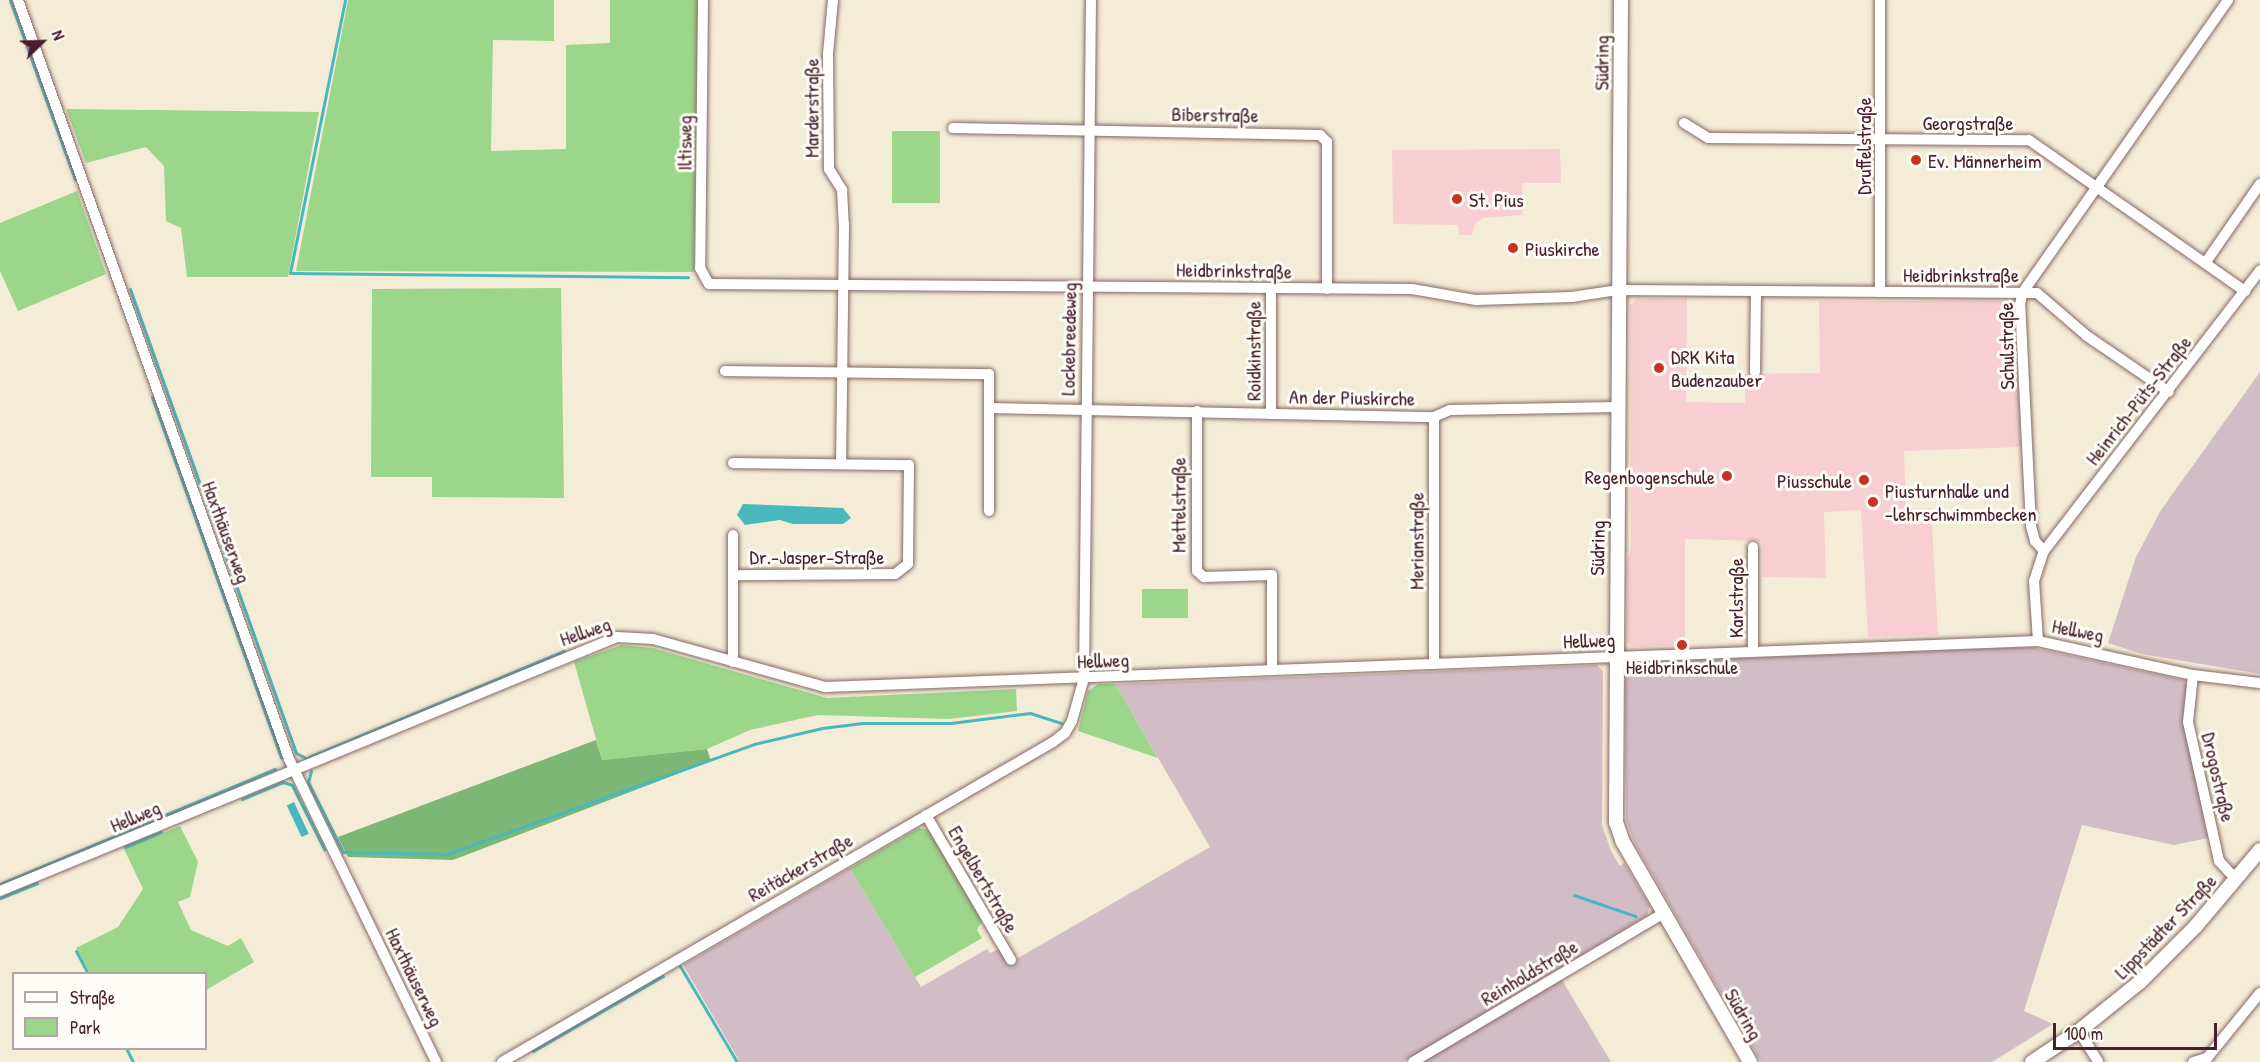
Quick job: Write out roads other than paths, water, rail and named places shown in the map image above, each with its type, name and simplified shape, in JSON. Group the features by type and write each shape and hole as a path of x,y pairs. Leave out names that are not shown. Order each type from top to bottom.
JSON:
{"main road":[{"name":"Südring","path":"1621,0 1615,656 1616,822 1664,913 1750,1062"},
{"name":"Lippstädter Straße","path":"2032,1062 2079,1031 2177,947 2260,850"}],"street":[{"name":"Haxthäuserweg","path":"18,0 294,770 436,1062"},
{"name":"Iltisweg","path":"702,0 700,268 709,284"},
{"name":"Marderstraße","path":"833,0 828,54 829,169 842,190 841,463"},
{"name":"Lockebreedeweg","path":"1084,678 1091,0"},
{"name":"Druffelstraße","path":"1880,0 1880,292"},
{"name":"Schulstraße","path":"2044,551 2035,541 2031,526 2020,304 2023,292 2228,0"},
{"name":"Georgstraße","path":"1684,123 1708,138 2029,140 2245,291"},
{"name":"Biberstraße","path":"953,128 1273,132 1325,138 1327,289"},
{"path":"2206,262 2260,184"},
{"name":"Heinrich-Püts-Straße","path":"2044,551 2169,392 2260,271"},
{"name":"Heidbrinkstraße","path":"709,284 1412,289 1476,300 1572,297 1618,290 2037,293 2088,336 2169,392"},
{"name":"Roidkinstraße","path":"1271,289 1271,414"},
{"path":"1755,372 1756,292"},
{"path":"725,371 989,374 989,511"},
{"name":"An der Piuskirche","path":"989,408 1434,417 1450,410 1617,407"},
{"name":"Mettelstraße","path":"1197,411 1197,571 1204,577 1272,575 1272,670"},
{"name":"Merianstraße","path":"1434,417 1434,664"},
{"path":"733,463 841,463"},
{"name":"Dr.-Jasper-Straße","path":"733,575 895,574 908,564 909,465 841,463"},
{"name":"Dr.-Jasper-Straße","path":"733,535 733,662"},
{"name":"Karlstraße","path":"1753,547 1753,650"},
{"path":"2038,641 2034,581 2044,551"},
{"name":"Hellweg","path":"0,891 617,637 653,639 825,687 1753,650 2038,641 2193,675 2260,683"},
{"name":"Drogostraße","path":"2193,675 2188,722 2219,861 2236,879"},
{"name":"Reitäckerstraße","path":"502,1062 1065,733 1084,678"},
{"name":"Engelbertstraße","path":"926,815 1011,960"},
{"name":"Reinholdstraße","path":"1413,1062 1664,913"},
{"path":"2193,1062 2209,1060 2260,993"},
{"path":"2079,1031 2098,1062"}],"water":[{"path":"743,504 843,508 851,518 843,524 793,524 780,520 745,525 737,515"},
{"path":"294,802 309,834 302,837 287,805"}],"waterway":[{"path":"10,0 75,180"},
{"path":"345,0 290,273 688,277"},
{"path":"130,289 296,753 306,758"},
{"path":"152,397 281,758"},
{"path":"309,757 564,651"},
{"path":"311,771 308,782 343,852 447,854 754,744 822,728 863,723 951,723 1030,713 1061,723"},
{"path":"0,884 275,769"},
{"path":"242,799 283,782 292,785 324,849"},
{"path":"125,847 161,832"},
{"path":"0,898 37,883"},
{"path":"1574,895 1635,916"},
{"path":"76,951 87,972"},
{"path":"680,966 737,1062"},
{"path":"533,1051 663,976"},
{"path":"127,1050 133,1062"}],"place":[{"name":"Ev. Männerheim","path":"1916,160"},
{"name":"St. Pius","path":"1457,199"},
{"name":"Piuskirche","path":"1513,248"},
{"name":"DRK Kita Budenzauber","path":"1659,368"},
{"name":"Regenbogenschule","path":"1727,476"},
{"name":"Piusschule","path":"1864,480"},
{"name":"Piusturnhalle und -lehrschwimmbecken","path":"1873,502"},
{"name":"Heidbrinkschule","path":"1682,645"}]}
